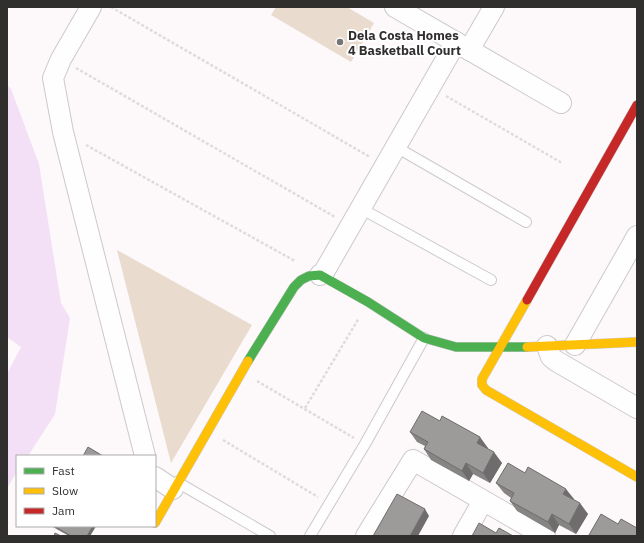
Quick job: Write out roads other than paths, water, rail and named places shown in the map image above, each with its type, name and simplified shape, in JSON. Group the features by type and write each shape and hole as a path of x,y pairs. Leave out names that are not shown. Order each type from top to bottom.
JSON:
{"street":[{"path":"91,7 61,59 53,82 62,132 145,455"},
{"path":"395,7 418,13 462,46 561,103"},
{"path":"320,275 324,272 430,87 494,7"},
{"path":"637,105 482,379 482,384 486,390 637,477"},
{"path":"575,345 637,236"},
{"path":"156,521 206,430 241,371 294,287 300,280 309,276 320,275 368,302 424,338 456,347 500,348 637,342"},
{"path":"547,346 551,357 556,361 637,408"},
{"path":"366,536 412,460 545,536"},
{"path":"156,477 175,486"},
{"path":"463,536 484,501"}],"lane":[{"path":"396,147 526,222"},
{"path":"360,208 491,280"},
{"path":"310,536 365,444 424,338"},
{"path":"175,486 270,536"}],"place":[{"name":"Dela Costa Homes 4 Basketball Court","path":"340,42"}]}
